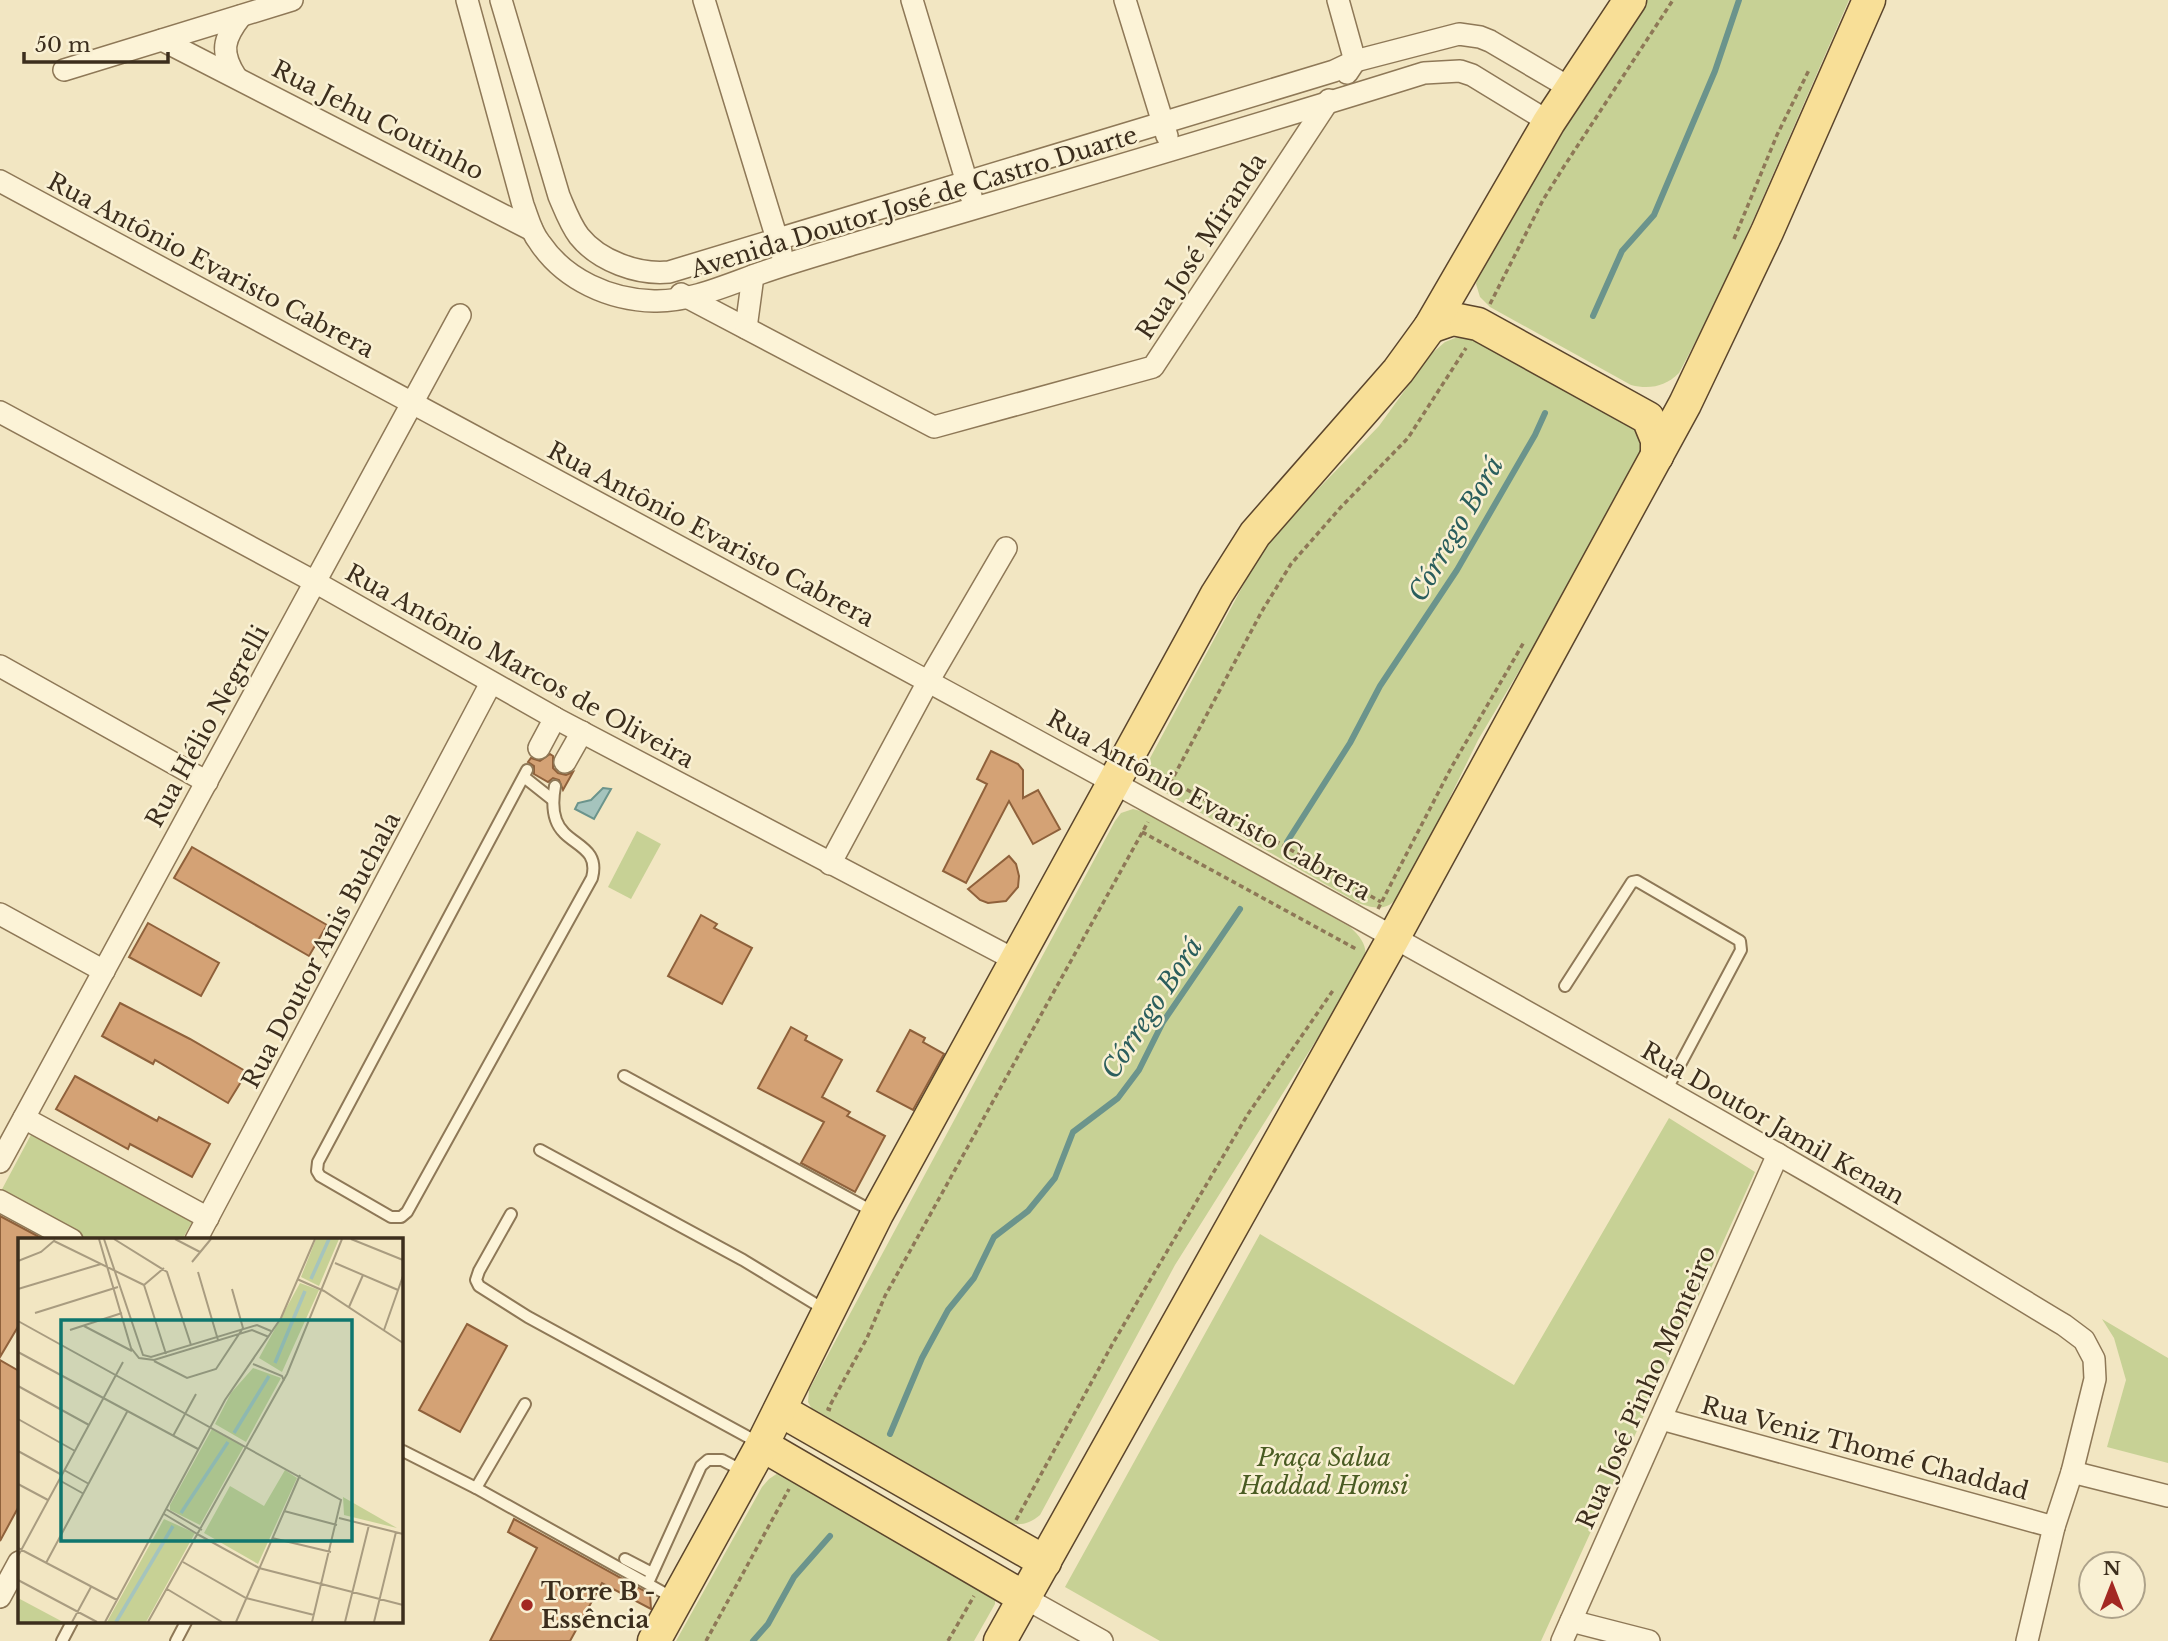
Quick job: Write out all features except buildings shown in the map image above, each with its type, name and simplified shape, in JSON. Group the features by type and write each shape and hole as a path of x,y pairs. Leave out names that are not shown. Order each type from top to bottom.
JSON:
{"main road":[{"path":"654,1641 762,1445 877,1214 1217,594 1255,534 1398,371 1430,327 1549,122 1630,0"},
{"path":"999,1641 1045,1562 1382,931 1546,656 1685,404 1767,232 1869,0"},
{"path":"1461,277 1464,302 1476,335"},
{"path":"1430,327 1453,319 1476,335 1648,418 1671,412 1685,404"},
{"path":"1648,418 1657,440 1657,456"},
{"path":"780,1410 1045,1562"},
{"path":"762,1445 1025,1598"}],"street":[{"path":"64,70 292,0"},
{"name":"Avenida Doutor José de Castro Duarte","path":"467,0 523,205 540,245 578,279 608,293 639,300 688,298 785,265 1171,152 1424,73 1460,71 1472,75 1549,122"},
{"name":"Avenida Doutor José de Castro Duarte","path":"500,0 559,196 580,237 607,259 645,272 669,272 1163,124 1334,71 1355,61 1459,34 1490,41 1570,88"},
{"path":"704,0 785,265"},
{"path":"912,0 975,208"},
{"path":"1125,0 1171,152"},
{"path":"1338,0 1355,61"},
{"name":"Rua Jehu Coutinho","path":"236,78 227,63 225,46 230,30 241,16"},
{"path":"1459,34 1460,71"},
{"name":"Rua Jehu Coutinho","path":"162,40 532,230"},
{"name":"Rua José Miranda","path":"645,272 688,298 934,427 1153,367 1355,61"},
{"name":"Rua Antônio Evaristo Cabrera","path":"0,181 929,680 1382,931"},
{"name":"Rua Jehu Coutinho","path":"495,209 559,196"},
{"path":"746,328 753,276"},
{"name":"Rua Hélio Negrelli","path":"1,1156 460,315"},
{"name":"Rua Antônio Marcos de Oliveira","path":"0,412 315,582 555,718 1017,961"},
{"path":"830,864 929,680 1006,548"},
{"path":"0,666 207,782"},
{"name":"Rua Doutor Anis Buchala","path":"197,1238 491,683"},
{"path":"539,748 555,718"},
{"path":"565,762 582,732"},
{"path":"0,914 104,971"},
{"name":"Rua Doutor Jamil Kenan","path":"1382,931 1778,1154 2064,1325 2084,1340 2094,1359 2095,1380 2073,1472"},
{"path":"24,1118 208,1219"},
{"name":"Rua José Pinho Monteiro","path":"1567,1631 1778,1154"},
{"path":"0,1201 68,1238"},
{"name":"Rua Veniz Thomé Chaddad","path":"1661,1419 2054,1527"},
{"path":"2027,1641 2054,1527 2073,1472 2168,1496"},
{"path":"0,1597 18,1564"},
{"path":"1025,1598 1102,1641"},
{"path":"1567,1631 1649,1641"}],"lane":[{"path":"553,800 525,774 318,1162 317,1171 320,1176 391,1217 401,1217 407,1212 592,878 592,857 556,820 553,800 555,786"},
{"path":"1565,986 1632,882 1637,881 1740,941 1741,950 1666,1091"},
{"path":"624,1076 877,1214"},
{"path":"540,1150 743,1260 829,1313"},
{"path":"511,1214 479,1271 476,1280 479,1286 528,1317 762,1445"},
{"path":"477,1488 525,1404"},
{"path":"403,1451 650,1578"},
{"path":"650,1578 701,1466 708,1460 722,1461 747,1473"},
{"path":"625,1559 677,1600"},
{"path":"62,1641 71,1624"},
{"path":"176,1641 185,1624"}],"path":[{"path":"840,1416 828,1409 867,1338 885,1296 1172,781 1262,611 1292,564 1341,506 1408,438 1442,388 1466,346 1476,335 1543,200 1673,0"},
{"path":"1732,243 1772,146 1810,68"},
{"path":"1142,832 1358,951 1382,931 1381,902 1451,768 1530,632"},
{"path":"1172,781 1381,902"},
{"path":"1006,1539 1113,1343 1248,1114 1337,984"},
{"path":"706,1641 790,1487"}],"green space":[{"path":"1642,0 1849,0 1723,289 1679,373 1663,384 1645,387 1631,385 1490,307 1480,297 1476,284 1480,267"},
{"path":"1470,337 1629,423 1642,440 1642,456 1638,471 1478,740 1407,885 1391,904 1381,908 1374,907 1358,903 1166,793 1152,779 1149,760 1266,543 1379,426 1431,354 1445,342"},
{"path":"1133,809 1152,814 1350,927 1358,935 1366,953 1364,964 1175,1265 1040,1515 1026,1523 1012,1524 1002,1521 814,1413 808,1402 809,1390 1115,821 1121,813"},
{"path":"637,831 661,844 631,899 608,887"},
{"name":"Praça Salua Haddad Homsi","path":"1669,1118 1755,1172 1541,1641 1160,1641 1065,1587 1260,1234 1514,1385"},
{"path":"33,1131 194,1218 183,1238 84,1238 0,1193"},
{"path":"2102,1319 2168,1358 2168,1463 2107,1447 2126,1380 2114,1338"},
{"path":"781,1471 995,1596 995,1604 974,1641 676,1641 762,1487"}],"water":[{"path":"603,788 611,789 594,819 575,809 578,803 591,800"}],"waterway":[{"name":"Córrego Borá","path":"1593,316 1622,251 1654,215 1715,71 1739,0"},
{"name":"Córrego Borá","path":"1287,842 1350,743 1380,686 1457,570 1545,413"},
{"name":"Córrego Borá","path":"890,1434 922,1358 948,1310 974,1278 994,1237 1028,1211 1055,1178 1073,1132 1118,1098 1139,1070 1163,1022 1240,909"},
{"name":"Córrego Borá","path":"753,1641 768,1624 794,1577 830,1536"}],"place":[{"name":"Torre B - Essência","path":"527,1605"}]}
